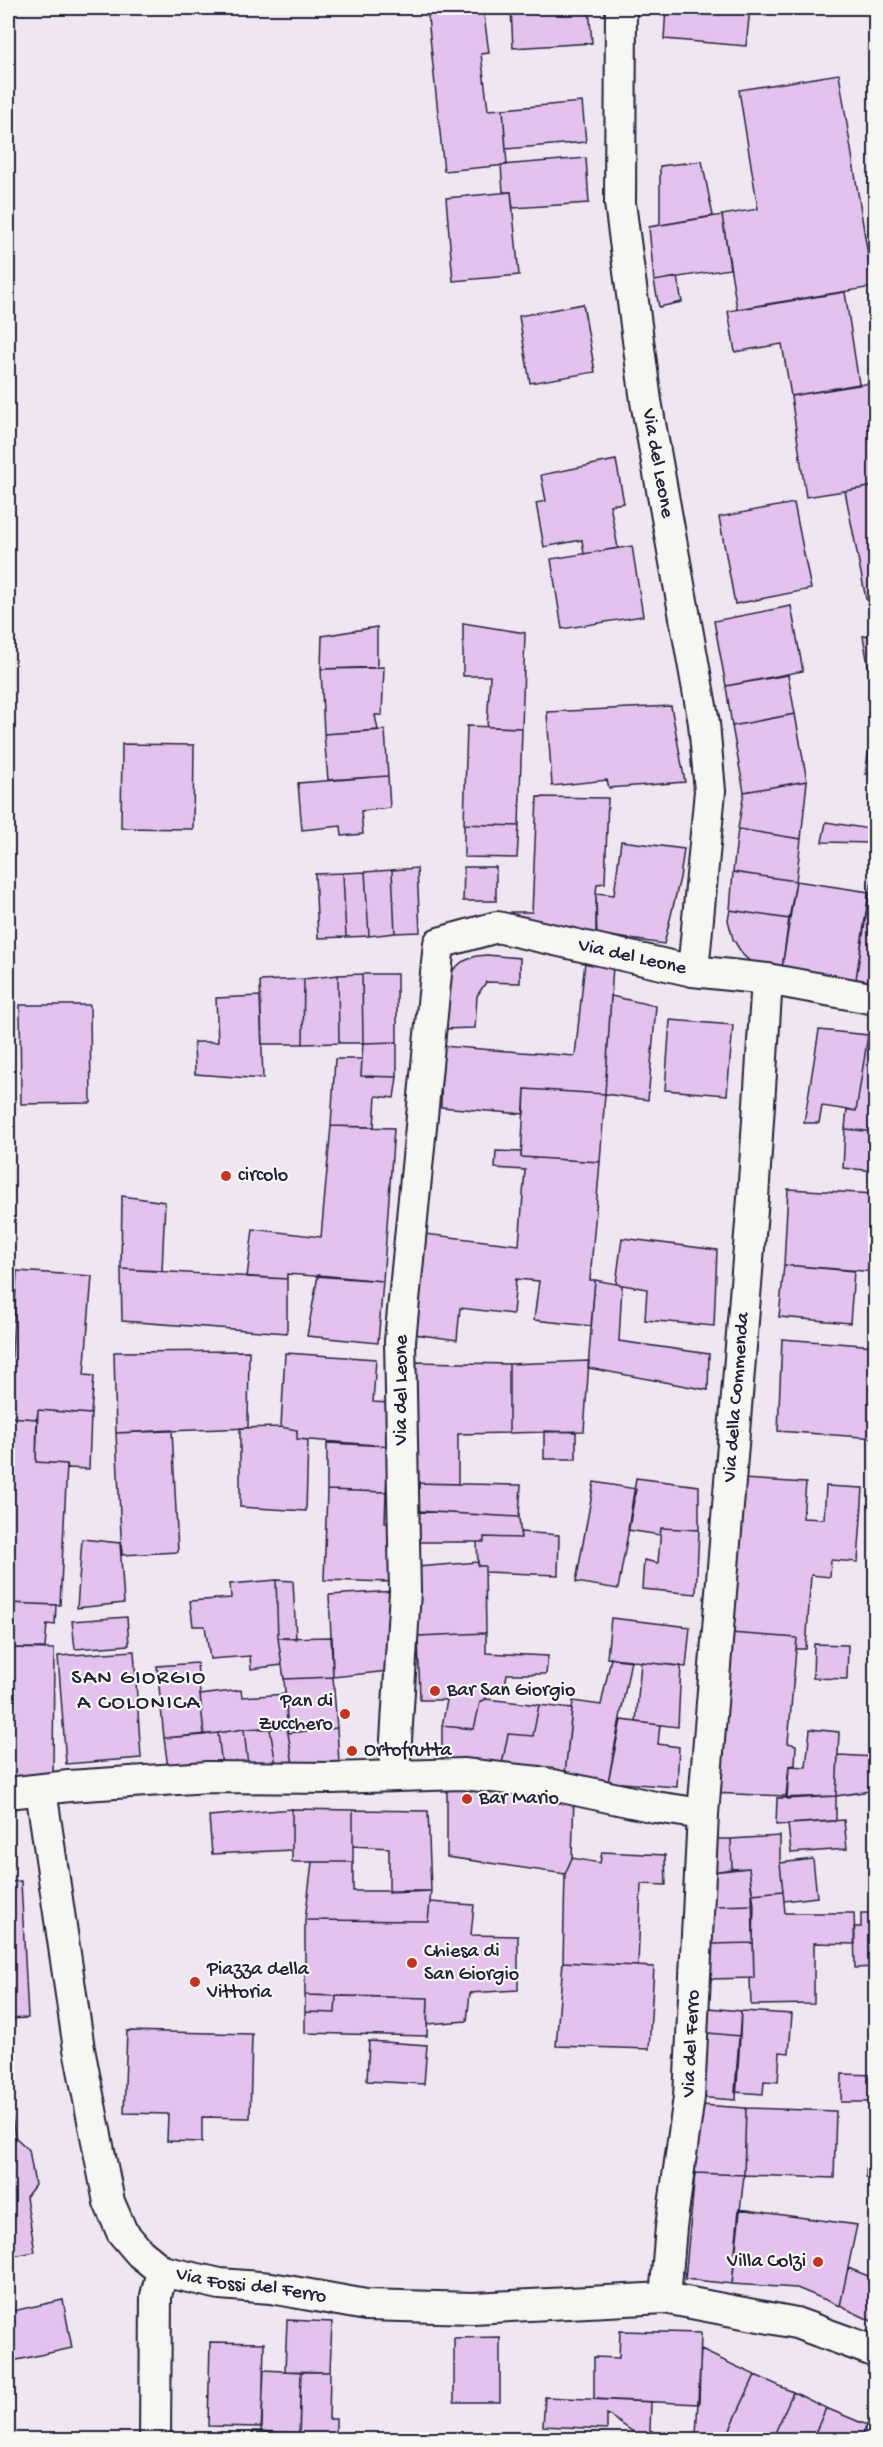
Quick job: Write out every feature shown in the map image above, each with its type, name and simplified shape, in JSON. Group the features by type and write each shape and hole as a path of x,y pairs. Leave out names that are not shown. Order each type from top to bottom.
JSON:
{"street":[{"name":"Via del Leone","path":"396,1776 395,1757 405,1591 400,1341 439,943 497,927 693,971 710,790 704,723 646,401 620,203 621,8"},
{"path":"693,971 767,979 876,999"},
{"name":"Via della Commenda","path":"703,1814 753,1198 767,979"},
{"path":"8,1793 208,1777 462,1774 539,1782 655,1807 703,1814"},
{"name":"Via Fossi del Ferro","path":"41,1790 79,2049 109,2202 122,2232 140,2253 162,2271 220,2284 271,2288 366,2305 473,2308 665,2298"},
{"name":"Via del Ferro","path":"665,2298 671,2227 689,2097 703,1814"},
{"path":"154,2439 156,2296 162,2271"},
{"path":"665,2298 796,2323 876,2352"}],"building":[{"path":"427,8 483,8 489,53 481,54 488,110 503,109 507,165 444,171"},
{"path":"511,8 589,8 592,43 513,48"},
{"path":"666,8 750,9 746,46 664,39"},
{"path":"839,74 873,287 737,309 722,215 758,209 739,90"},
{"path":"582,102 586,142 506,149 503,109"},
{"path":"586,158 589,203 513,208 511,192 503,192 501,165"},
{"path":"702,161 713,216 660,225 660,166"},
{"path":"511,192 519,275 453,281 446,198"},
{"path":"722,215 730,269 654,281 649,227"},
{"path":"677,277 682,302 659,307 654,281"},
{"path":"845,292 859,384 791,396 782,344 735,352 728,311"},
{"path":"583,304 595,372 530,383 519,316"},
{"path":"871,383 876,413 876,486 806,497 791,396"},
{"path":"616,460 624,503 610,505 618,548 584,554 582,540 544,547 536,503 546,501 541,475"},
{"path":"876,486 876,597 866,599 845,491"},
{"path":"794,503 811,589 735,604 719,517"},
{"path":"632,546 643,616 562,629 551,559"},
{"path":"791,606 803,671 726,686 714,621"},
{"path":"463,623 525,633 522,728 487,727 490,676 463,676"},
{"path":"377,627 377,668 321,669 322,636"},
{"path":"876,634 876,711 863,636"},
{"path":"384,667 382,715 375,715 378,730 324,734 321,669"},
{"path":"788,675 795,714 732,726 726,686"},
{"path":"671,706 685,782 609,788 607,780 552,786 547,712"},
{"path":"795,714 807,781 744,792 732,726"},
{"path":"467,726 522,728 519,826 464,824"},
{"path":"385,730 388,776 328,780 324,734"},
{"path":"870,743 876,743 876,772 865,774"},
{"path":"122,744 194,745 193,829 121,828"},
{"path":"388,776 390,808 361,811 363,834 342,836 341,826 302,830 298,783"},
{"path":"807,781 801,839 738,829 744,792"},
{"path":"537,797 608,798 605,883 597,884 596,893 597,943 512,927 511,912 532,912"},
{"path":"826,822 876,830 874,843 822,842"},
{"path":"464,824 519,826 517,858 464,857"},
{"path":"738,829 801,839 796,881 733,872"},
{"path":"621,841 684,849 680,878 664,944 596,934 596,893 614,895"},
{"path":"876,854 876,982 856,979"},
{"path":"464,867 496,867 496,901 463,901"},
{"path":"417,868 420,932 395,933 392,870"},
{"path":"392,870 395,933 369,936 365,872"},
{"path":"365,872 369,936 346,937 343,873"},
{"path":"733,872 796,881 789,919 730,910"},
{"path":"343,873 346,937 318,938 315,874"},
{"path":"796,881 869,892 856,979 782,968"},
{"path":"730,910 789,919 782,968 754,965 743,955 733,939 728,920"},
{"path":"476,956 520,958 520,983 486,982 477,996 475,1028 440,1029 446,982 454,969 462,962"},
{"path":"585,962 613,965 605,1094 525,1089 524,1114 441,1107 442,1046 575,1056"},
{"path":"362,974 397,974 397,1042 363,1043"},
{"path":"362,974 363,1043 339,1043 338,975"},
{"path":"338,975 339,1043 303,1044 304,979"},
{"path":"304,979 303,1044 262,1044 260,981"},
{"path":"260,996 263,1079 195,1074 194,1042 218,1042 216,998"},
{"path":"611,996 656,1006 648,1100 605,1094"},
{"path":"20,1005 90,1005 91,1103 21,1104"},
{"path":"670,1020 733,1025 727,1095 665,1090"},
{"path":"819,1030 868,1035 856,1111 822,1106 819,1123 804,1123"},
{"path":"868,1035 876,1037 876,1132 845,1129 847,1109 856,1111"},
{"path":"397,1042 397,1077 361,1076 363,1043"},
{"path":"335,1059 362,1059 361,1076 397,1077 394,1098 376,1096 374,1127 331,1126"},
{"path":"525,1089 605,1094 600,1162 521,1157"},
{"path":"331,1126 394,1128 383,1281 287,1274 287,1279 247,1277 253,1229 321,1237"},
{"path":"845,1129 876,1132 876,1171 843,1168"},
{"path":"496,1151 521,1152 521,1157 600,1162 590,1280 595,1280 591,1326 534,1320 539,1281 516,1279 513,1314 460,1308 457,1340 414,1334 425,1234 519,1245 525,1170 495,1168"},
{"path":"788,1189 876,1194 876,1272 784,1265"},
{"path":"122,1196 165,1202 162,1271 121,1269"},
{"path":"622,1238 717,1250 714,1326 645,1320 647,1289 616,1284"},
{"path":"784,1265 854,1271 850,1323 779,1317"},
{"path":"121,1269 287,1279 287,1333 122,1321"},
{"path":"17,1271 92,1276 84,1375 94,1376 91,1414 38,1410 37,1419 8,1417"},
{"path":"318,1275 383,1281 378,1343 307,1336"},
{"path":"595,1280 622,1285 619,1341 709,1354 708,1390 588,1368"},
{"path":"782,1339 876,1346 876,1438 778,1431"},
{"path":"249,1351 248,1428 116,1433 114,1352"},
{"path":"285,1353 376,1359 373,1402 389,1403 389,1446 297,1439 297,1430 281,1427"},
{"path":"589,1361 584,1431 509,1433 509,1364"},
{"path":"414,1362 509,1364 509,1433 458,1434 458,1484 414,1483"},
{"path":"38,1410 91,1414 89,1469 68,1468 67,1464 36,1462"},
{"path":"8,1417 37,1419 36,1462 67,1464 60,1605 8,1603"},
{"path":"281,1427 297,1430 297,1439 308,1440 306,1511 240,1507 240,1428"},
{"path":"172,1430 178,1552 122,1555 116,1433"},
{"path":"544,1431 576,1432 576,1459 544,1459"},
{"path":"327,1443 389,1446 386,1492 327,1490"},
{"path":"636,1478 699,1486 699,1530 661,1528 660,1535 628,1530"},
{"path":"742,1479 806,1483 803,1518 824,1519 826,1486 863,1488 858,1562 831,1560 830,1577 811,1575 806,1649 796,1649 797,1638 730,1633"},
{"path":"594,1482 636,1489 618,1589 576,1582"},
{"path":"414,1483 521,1485 519,1517 415,1511"},
{"path":"327,1490 386,1492 385,1523 391,1523 391,1582 324,1580"},
{"path":"418,1511 519,1517 521,1538 484,1537 484,1542 418,1542"},
{"path":"661,1528 699,1530 696,1594 642,1589 644,1560 658,1563"},
{"path":"520,1532 559,1535 558,1575 485,1572 485,1566 478,1566 477,1542 484,1542 484,1537 521,1538"},
{"path":"82,1539 120,1543 124,1603 77,1608"},
{"path":"478,1562 478,1566 485,1566 486,1633 418,1636 417,1567"},
{"path":"276,1580 278,1638 282,1665 251,1669 250,1656 210,1659 205,1626 193,1626 190,1601 231,1598 230,1584"},
{"path":"276,1580 293,1581 296,1639 278,1638"},
{"path":"395,1591 398,1670 333,1677 329,1595"},
{"path":"8,1603 56,1605 55,1625 47,1624 45,1648 8,1648"},
{"path":"127,1617 129,1645 75,1649 72,1621"},
{"path":"611,1618 690,1627 686,1667 607,1658"},
{"path":"486,1633 486,1653 548,1656 546,1674 507,1674 504,1690 486,1689 486,1699 480,1702 474,1729 442,1726 447,1700 420,1700 418,1636"},
{"path":"730,1633 797,1638 788,1743 796,1745 795,1765 789,1766 786,1796 710,1793"},
{"path":"332,1637 333,1677 284,1679 278,1638"},
{"path":"814,1644 848,1645 847,1679 813,1678"},
{"path":"8,1648 54,1649 53,1773 8,1778"},
{"path":"134,1651 141,1758 66,1764 58,1656"},
{"path":"611,1658 631,1660 608,1782 565,1774 573,1701 601,1705"},
{"path":"641,1662 681,1666 678,1727 636,1722"},
{"path":"197,1663 204,1735 164,1738 157,1666"},
{"path":"333,1677 337,1728 288,1733 284,1679"},
{"path":"241,1690 242,1697 286,1694 287,1727 244,1729 204,1735 200,1695"},
{"path":"486,1699 539,1705 533,1736 508,1734 502,1764 442,1758 442,1726 474,1729 480,1702"},
{"path":"539,1705 572,1709 565,1774 502,1764 508,1734 533,1736"},
{"path":"621,1720 660,1725 658,1744 679,1747 677,1787 608,1782"},
{"path":"287,1727 293,1765 276,1765 270,1729"},
{"path":"337,1728 339,1763 293,1765 288,1733"},
{"path":"244,1729 270,1729 276,1765 248,1766"},
{"path":"244,1729 248,1766 222,1766 218,1733"},
{"path":"810,1729 839,1732 836,1796 787,1799 789,1766 806,1767"},
{"path":"218,1733 222,1766 168,1768 164,1738"},
{"path":"838,1755 876,1757 876,1790 836,1796"},
{"path":"447,1786 574,1797 572,1858 565,1874 447,1857"},
{"path":"836,1796 836,1821 776,1825 777,1798"},
{"path":"292,1809 353,1810 353,1862 292,1862"},
{"path":"292,1809 292,1850 212,1854 209,1816"},
{"path":"353,1810 428,1811 431,1891 389,1893 389,1848 353,1846"},
{"path":"844,1820 847,1849 791,1853 788,1824"},
{"path":"780,1836 783,1891 752,1894 749,1868 732,1869 731,1839"},
{"path":"715,1839 731,1839 732,1869 712,1872"},
{"path":"602,1852 665,1855 666,1885 641,1884 638,1966 563,1962 565,1874 572,1858 600,1863"},
{"path":"813,1859 817,1897 784,1901 780,1863"},
{"path":"312,1862 353,1862 353,1891 431,1891 428,1921 305,1920"},
{"path":"749,1868 754,1905 713,1906 712,1872"},
{"path":"21,1881 28,2018 8,2019 8,1882"},
{"path":"783,1891 785,1913 854,1913 855,1944 814,1943 814,2004 751,2005 750,1978 754,1978 752,1894"},
{"name":"Chiesa di San Giorgio","path":"430,1902 474,1905 471,1935 518,1936 518,1990 470,1993 467,2021 427,2024 428,1998 305,1995 305,1920 428,1921"},
{"path":"754,1905 753,1943 711,1944 713,1906"},
{"path":"861,1913 876,1913 876,1967 855,1968 854,1927 861,1927"},
{"path":"753,1943 754,1978 710,1979 711,1944"},
{"path":"563,1962 654,1967 649,2049 556,2046"},
{"path":"305,1995 336,1996 335,2013 305,2012"},
{"path":"336,1996 428,1998 427,2036 305,2033 305,2012 335,2013"},
{"path":"698,2007 741,2011 740,2036 697,2032"},
{"path":"741,2011 792,2014 789,2053 780,2052 778,2082 764,2081 763,2094 735,2092"},
{"path":"127,2031 252,2034 250,2118 202,2117 202,2142 167,2141 168,2114 124,2113"},
{"path":"697,2032 740,2036 736,2100 694,2097"},
{"path":"369,2041 427,2045 424,2084 367,2081"},
{"path":"842,2074 876,2075 876,2102 841,2102"},
{"path":"8,2092 15,2137 29,2150 35,2185 26,2197 35,2252 8,2257"},
{"path":"701,2105 746,2108 744,2175 695,2173"},
{"path":"746,2108 836,2111 834,2178 744,2175"},
{"path":"867,2154 876,2155 876,2177 866,2177"},
{"path":"695,2173 744,2175 732,2284 685,2279"},
{"path":"739,2209 857,2225 840,2306 797,2288 732,2284"},
{"path":"848,2268 876,2279 876,2323 840,2306"},
{"path":"63,2300 72,2348 8,2362 8,2312"},
{"path":"287,2320 332,2322 330,2372 285,2371"},
{"path":"620,2331 701,2333 699,2404 594,2399 594,2357 619,2358"},
{"path":"500,2337 500,2402 454,2402 454,2338"},
{"path":"210,2342 264,2343 262,2427 208,2426"},
{"path":"701,2350 755,2375 725,2440 708,2440 696,2435"},
{"path":"264,2370 301,2372 299,2433 261,2432"},
{"path":"301,2372 330,2372 329,2419 336,2419 336,2440 299,2440"},
{"path":"755,2375 793,2392 772,2440 725,2440"},
{"path":"793,2392 826,2408 812,2440 772,2440"},
{"path":"545,2397 651,2402 650,2430 657,2434 696,2435 695,2440 645,2440 607,2414 607,2429 543,2426"},
{"path":"826,2408 867,2425 860,2440 812,2440"},
{"path":"867,2425 876,2429 876,2440 860,2440"},
{"path":"253,2431 299,2433 299,2440 253,2440"}],"place":[{"name":"circolo","path":"226,1176"},
{"name":"Bar San Giorgio","path":"435,1691"},
{"name":"Pan di Zucchero","path":"345,1714"},
{"name":"Ortofrutta","path":"352,1751"},
{"name":"Bar Mario","path":"467,1799"},
{"name":"Chiesa di San Giorgio","path":"412,1963"},
{"name":"Piazza della Vittoria","path":"195,1982"},
{"name":"Villa Colzi","path":"818,2262"}],"district":[{"name":"SAN GIORGIO A COLONICA","path":"139,1692"}]}
